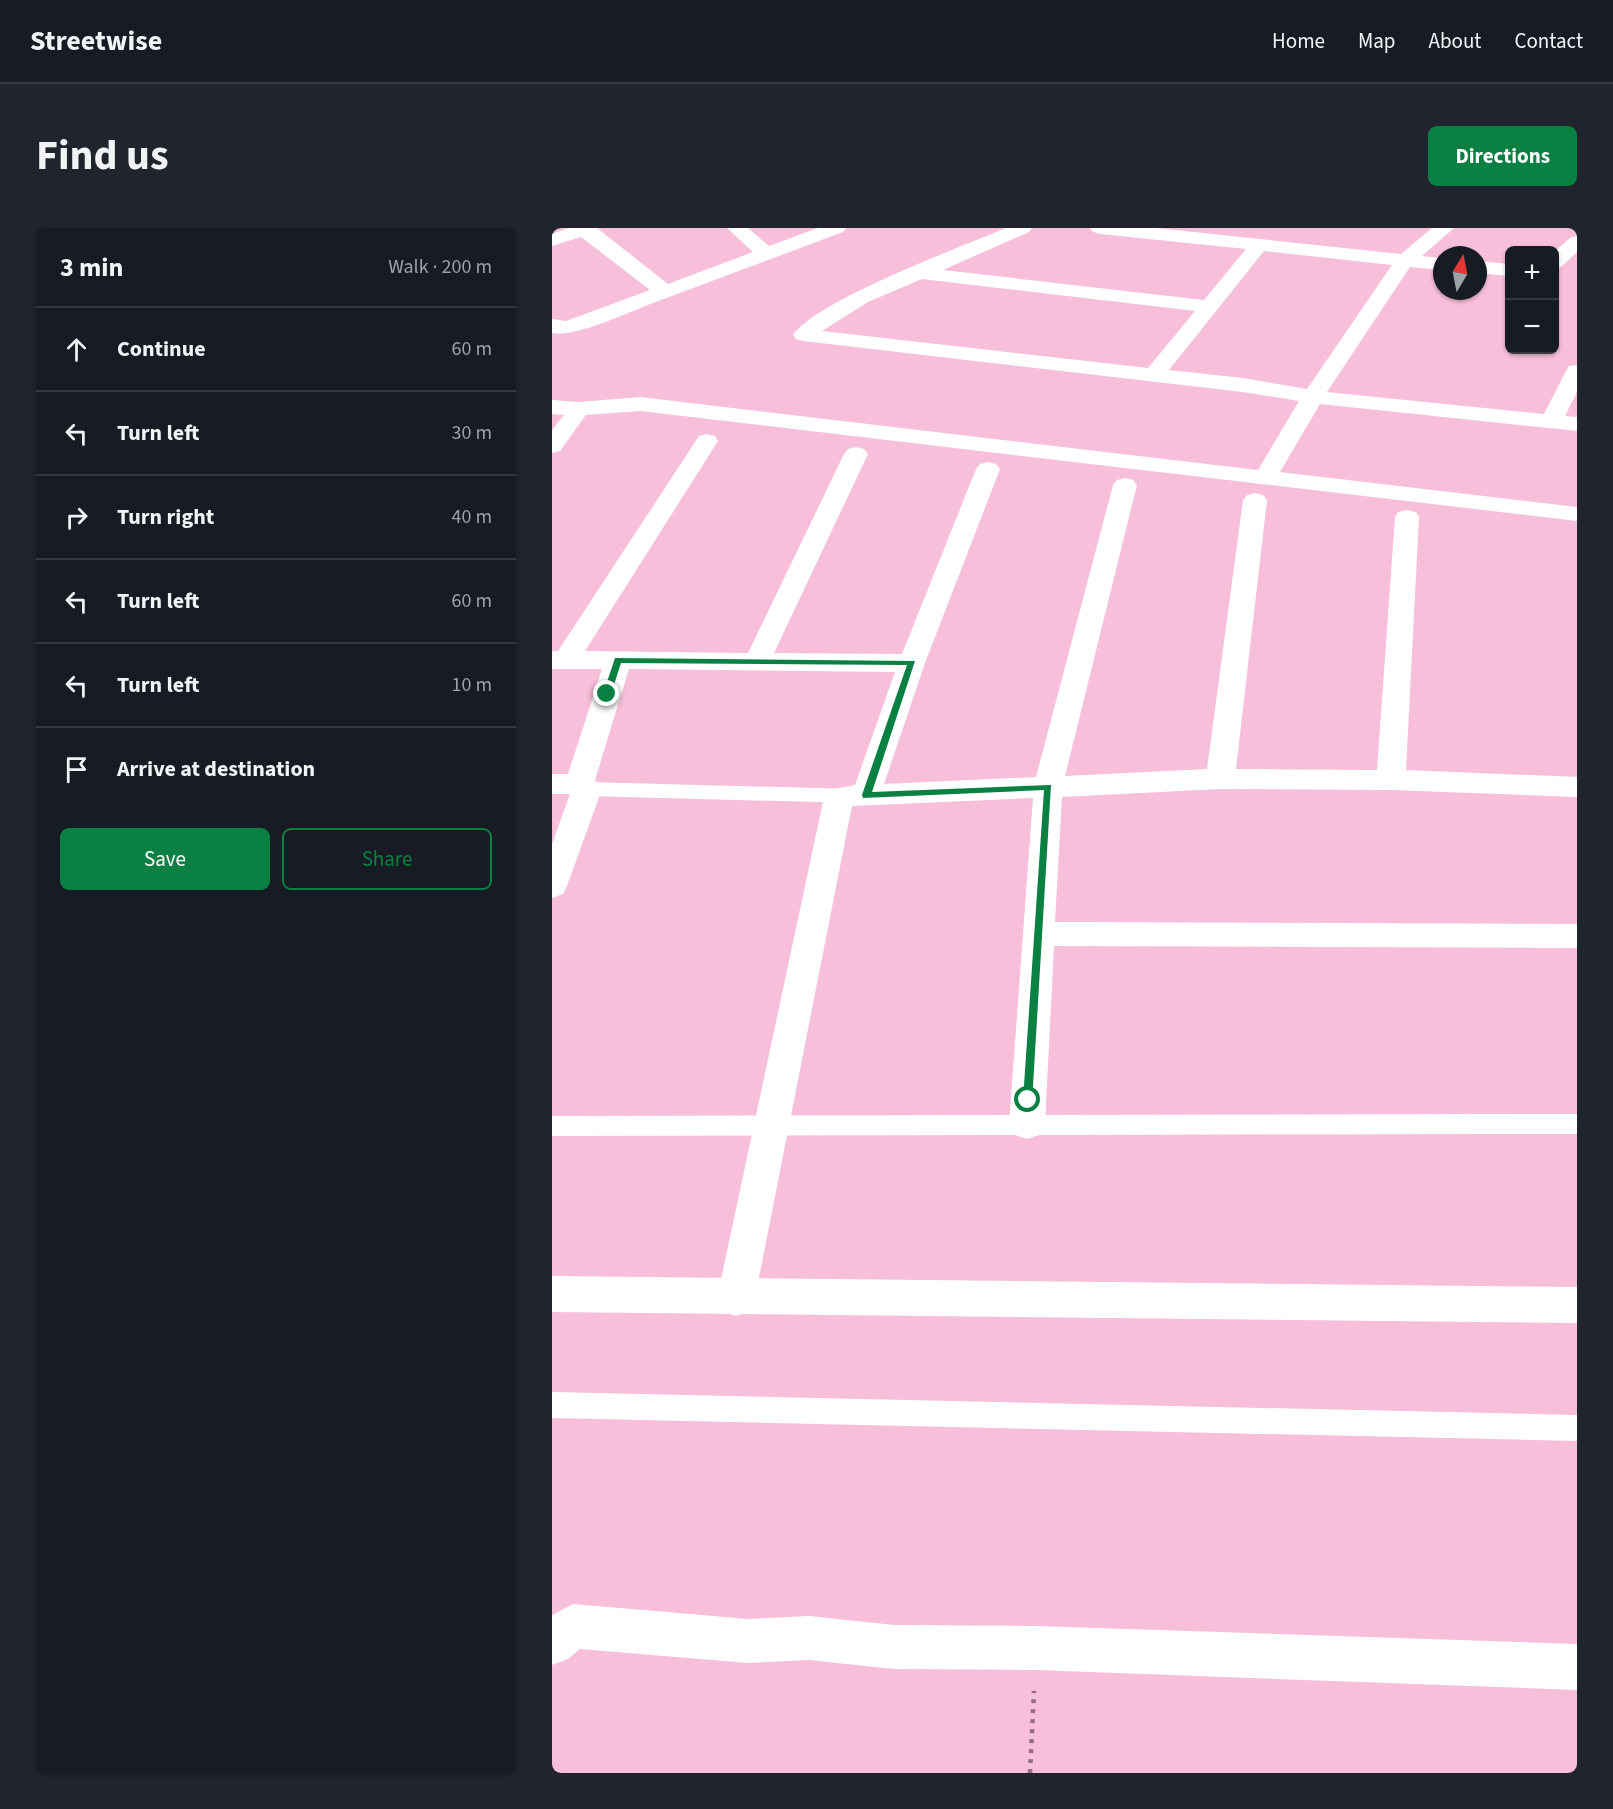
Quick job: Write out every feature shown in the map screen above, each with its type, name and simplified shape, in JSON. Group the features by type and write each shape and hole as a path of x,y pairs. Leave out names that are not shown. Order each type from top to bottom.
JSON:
{"street":[{"path":"737,228 766,254"},
{"path":"552,325 556,328 569,327 836,228"},
{"path":"1022,228 861,298 826,318 803,335 849,338 1243,386 1313,397 1577,424"},
{"path":"1101,228 1433,263"},
{"path":"1266,476 1313,397 1404,261 1444,228"},
{"path":"552,240 585,229 666,292"},
{"path":"1559,269 1577,242"},
{"path":"1153,376 1260,244"},
{"path":"1487,268 1505,270"},
{"path":"922,273 1211,307"},
{"path":"1551,421 1577,371"},
{"path":"552,407 579,409 640,404 1266,476 1576,521"},
{"path":"552,446 579,409"},
{"path":"559,660 707,441"},
{"path":"757,661 856,454"},
{"path":"736,1298 771,1127 853,796 912,663 988,469"},
{"path":"1027,1124 1048,787 1125,485"},
{"path":"1220,779 1255,500"},
{"path":"1391,780 1407,517"},
{"path":"559,660 912,663"},
{"path":"552,886 573,786 618,660"},
{"path":"853,796 1220,779 1391,780 1577,787"},
{"path":"1039,934 1577,936"},
{"path":"552,1294 736,1298 1577,1305"},
{"path":"552,1643 573,1626 748,1641 809,1638 894,1647 1036,1648 1577,1667"}],"lane":[{"path":"573,786 853,796"},
{"path":"552,1126 1577,1124"},
{"path":"552,1405 1577,1428"}],"path":[{"path":"1030,1773 1036,1648"}],"route":[{"path":"607,694 618,660 912,663 866,795 1048,787 1028,1100"}]}
